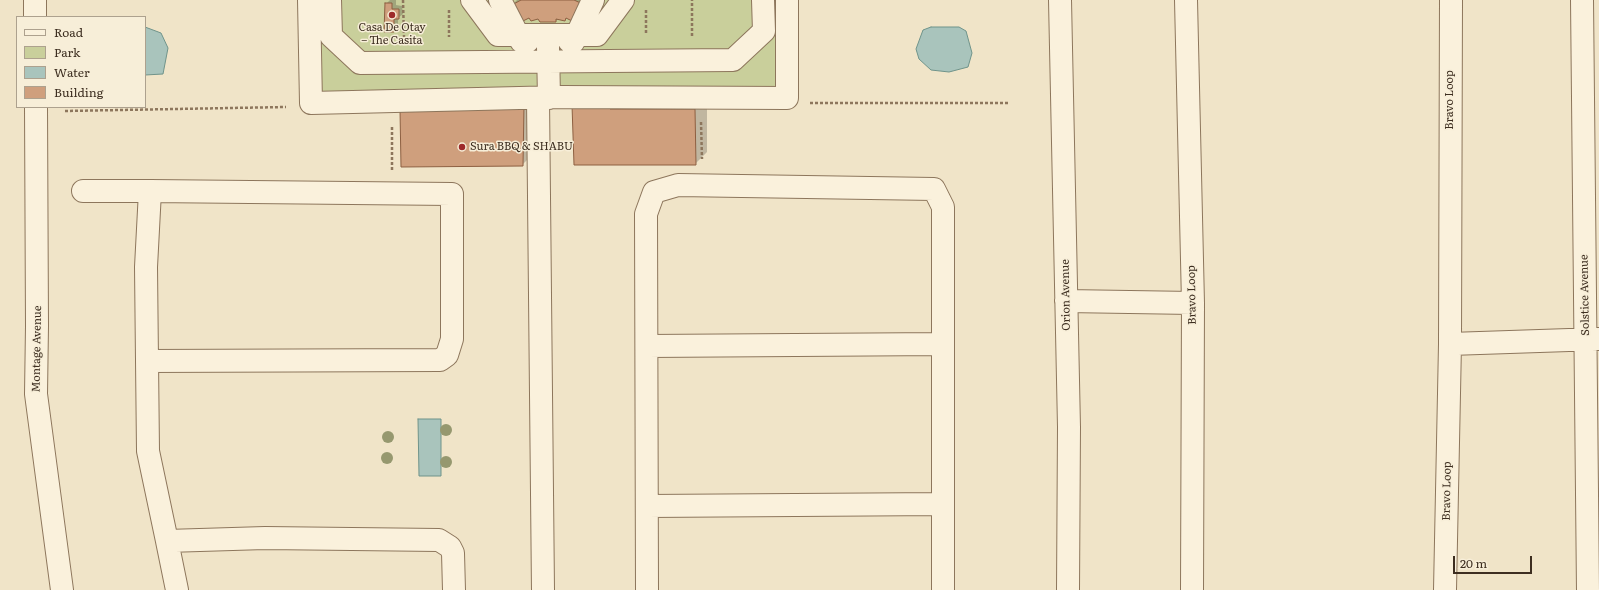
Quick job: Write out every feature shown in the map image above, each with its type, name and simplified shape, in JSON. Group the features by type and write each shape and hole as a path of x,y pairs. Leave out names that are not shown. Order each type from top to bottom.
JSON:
{"street":[{"path":"35,0 36,16"},
{"path":"309,0 311,103 544,98 787,98 787,0"},
{"path":"330,0 331,36 360,63 449,62 548,46 577,35 597,35 622,0"},
{"path":"472,0 498,35 519,35 548,46 646,61 733,60 764,31 764,0"},
{"path":"500,0 519,35"},
{"path":"577,35 593,0"},
{"name":"Orion Avenue","path":"1060,0 1069,427 1068,590"},
{"name":"Bravo Loop","path":"1186,0 1193,303 1192,590"},
{"name":"Bravo Loop","path":"1445,590 1450,344 1451,0"},
{"name":"Solstice Avenue","path":"1582,0 1591,88 1592,340 1588,590"},
{"path":"542,590 544,98 548,46"},
{"name":"Montage Avenue","path":"36,108 36,394 62,590"},
{"path":"647,590 646,214 654,192 678,185 934,189 943,207 943,590"},
{"path":"150,191 146,267 148,451 177,590"},
{"path":"83,192 150,191 452,194 452,339 447,355 440,360 147,361"},
{"path":"1066,301 1193,303"},
{"path":"1450,344 1592,340"},
{"path":"647,346 943,344"},
{"path":"647,506 943,504"},
{"path":"167,541 265,538 439,540 450,547 453,553 454,590"}],"path":[{"path":"403,0 404,62"},
{"path":"692,0 692,60"},
{"path":"449,8 449,62"},
{"path":"646,8 646,61"},
{"path":"701,98 702,159"},
{"path":"392,101 392,170"}],"green space":[{"path":"313,0 781,0 781,79 770,91 325,94 315,83"}],"water":[{"path":"146,27 161,33 168,48 163,74 146,75"},
{"path":"931,27 959,27 966,31 972,53 968,67 949,72 931,70 919,59 916,49 923,30"},
{"path":"418,419 441,419 441,476 419,476"}],"building":[{"path":"521,0 574,0 585,5 572,21 566,18 565,21 556,19 556,22 540,22 538,19 531,21 529,18 523,21 510,6"},
{"name":"Casa De Otay – The Casita","path":"385,3 392,3 392,9 399,9 399,19 394,19 394,32 384,32"},
{"name":"Sura BBQ & SHABU","path":"524,105 523,166 401,167 400,110"},
{"path":"572,105 610,105 610,109 695,109 696,165 574,165"}],"place":[{"name":"Casa De Otay – The Casita","path":"392,15"},
{"name":"Sura BBQ & SHABU","path":"462,147"}]}
